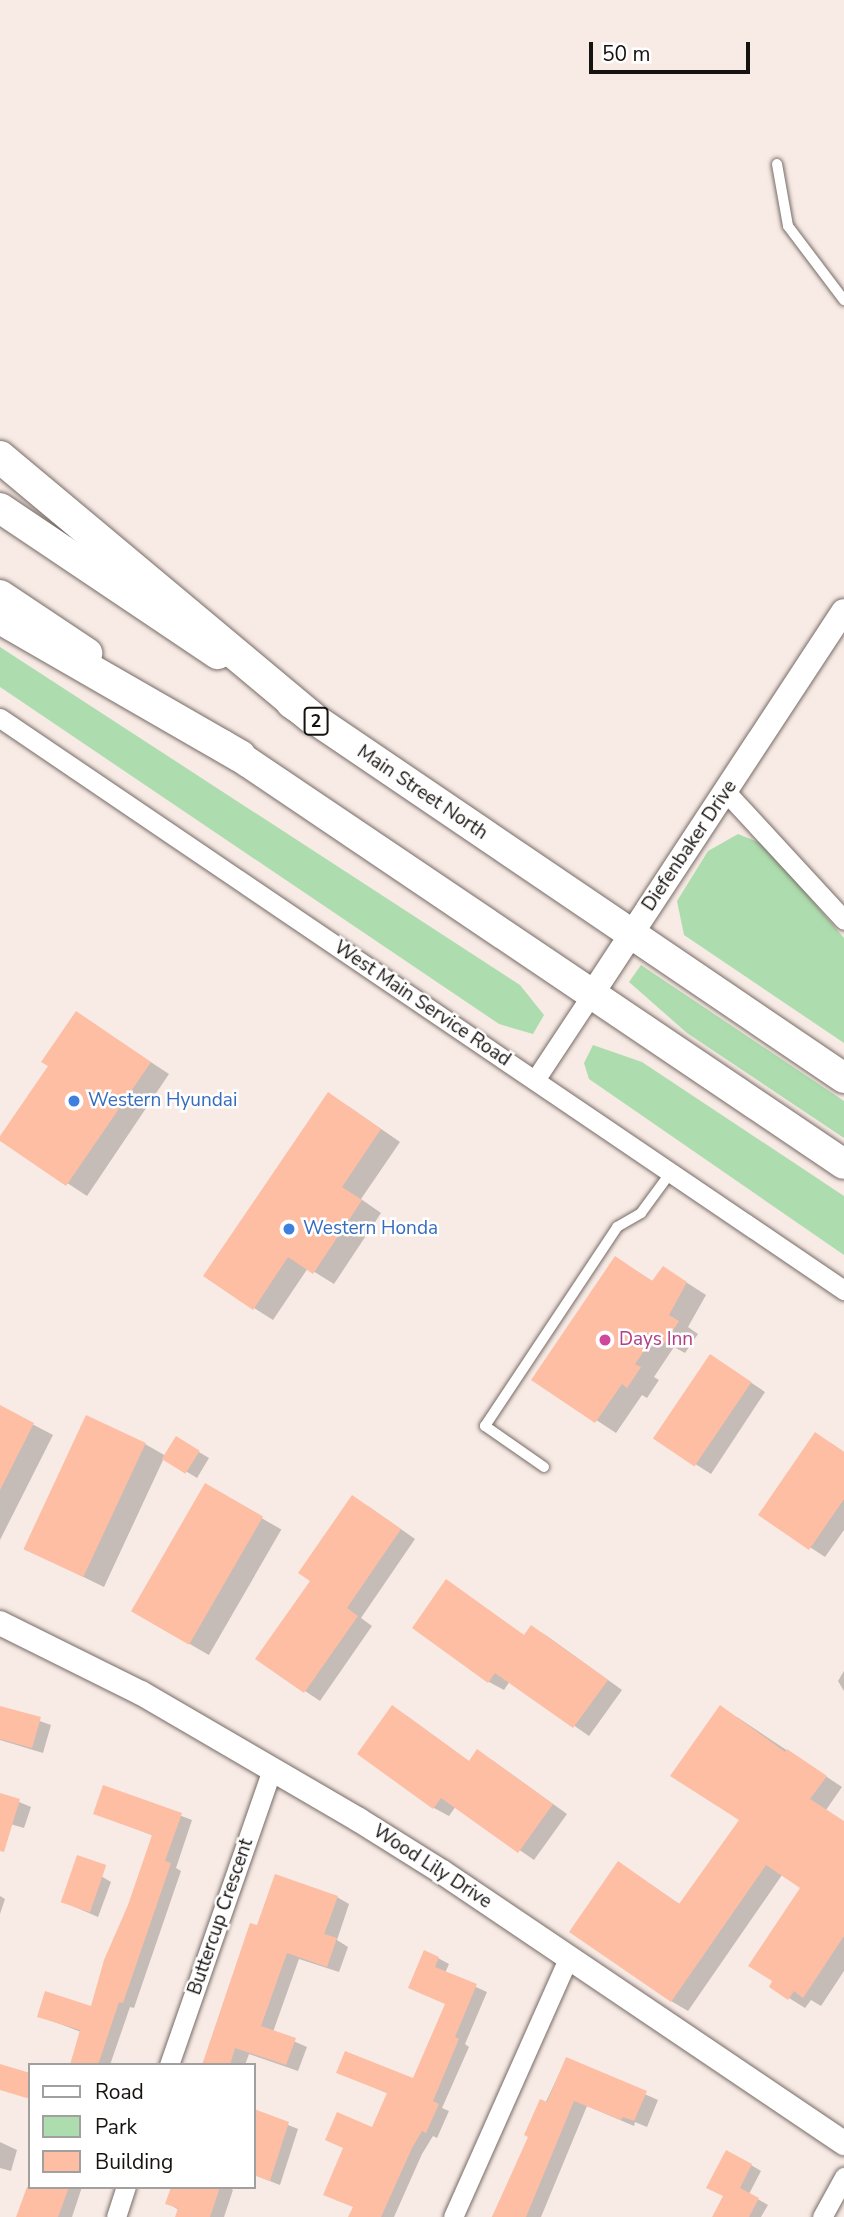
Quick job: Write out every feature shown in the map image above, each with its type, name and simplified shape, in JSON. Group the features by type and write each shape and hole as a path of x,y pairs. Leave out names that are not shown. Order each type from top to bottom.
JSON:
{"highway":[{"path":"0,457 312,718"},
{"path":"0,618 240,756"}],"main road":[{"name":"Main Street North","path":"0,508 844,1078"},
{"path":"0,595 844,1164"}],"street":[{"name":"Diefenbaker Drive","path":"535,1080 844,611"},
{"name":"West Main Service Road","path":"0,718 844,1290"},
{"path":"726,792 844,920"},
{"name":"Wood Lily Drive","path":"0,1623 141,1693 442,1872 844,2143"},
{"name":"Buttercup Crescent","path":"170,2063 272,1770"},
{"path":"453,2217 569,1957"},
{"path":"822,2217 844,2176"},
{"path":"116,2217 126,2189"}],"lane":[{"path":"777,164 788,226 844,300"},
{"path":"544,1467 485,1426 617,1227 641,1213 671,1172"}],"green space":[{"path":"0,647 520,985 544,1015 533,1034 499,1024 0,687"},
{"path":"738,834 765,845 844,938 844,1043 684,935 677,901 708,851"},
{"path":"641,965 844,1101 844,1138 687,1033 629,982"},
{"path":"593,1045 642,1062 844,1196 844,1255 589,1079 584,1063"}],"building":[{"name":"Western Hyundai","path":"76,1011 151,1062 66,1186 0,1141 0,1136 48,1066 41,1062"},
{"name":"Western Honda","path":"328,1092 381,1129 342,1187 362,1200 313,1274 288,1257 253,1310 203,1276"},
{"name":"Days Inn","path":"615,1256 652,1281 663,1266 687,1282 669,1315 679,1321 665,1343 654,1336 635,1364 641,1367 627,1388 622,1384 595,1423 531,1380"},
{"path":"710,1354 751,1382 694,1467 653,1439"},
{"path":"0,1405 34,1423 0,1490"},
{"path":"86,1415 146,1443 83,1577 23,1549"},
{"path":"815,1432 844,1452 844,1499 809,1550 758,1515"},
{"path":"176,1436 200,1451 185,1474 162,1459"},
{"path":"205,1483 263,1516 189,1645 131,1611"},
{"path":"352,1495 401,1529 347,1608 358,1616 304,1693 255,1659 310,1581 298,1573"},
{"path":"446,1579 524,1635 531,1625 608,1680 573,1728 495,1673 488,1683 412,1628"},
{"path":"392,1705 469,1761 477,1749 553,1804 518,1853 441,1798 433,1809 357,1754"},
{"path":"720,1705 785,1752 787,1749 827,1776 810,1799 844,1821 844,1936 803,1998 794,1991 788,2000 769,1987 772,1981 748,1966 800,1888 766,1865 671,2002 569,1932 618,1861 679,1904 739,1820 670,1776"},
{"path":"0,1706 41,1717 32,1748 0,1739"},
{"path":"103,1785 182,1813 165,1861 171,1863 123,2003 119,2002 99,2063 71,2063 80,2030 37,2017 45,1991 91,2006 104,1960 128,1905 152,1835 93,1814"},
{"path":"0,1793 20,1799 4,1852 0,1851"},
{"path":"77,1855 106,1865 90,1912 61,1902"},
{"path":"275,1874 338,1896 324,1934 337,1938 327,1967 287,1953 261,2026 296,2038 286,2065 235,2048 231,2063 203,2063 250,1923 257,1925"},
{"path":"424,1950 439,1957 435,1967 477,1984 455,2037 459,2039 433,2101 439,2104 426,2133 422,2131 412,2148 381,2217 348,2217 353,2207 323,2195 343,2148 325,2140 337,2112 372,2127 387,2093 336,2073 345,2051 413,2078 445,2004 408,1988"},
{"path":"566,2057 647,2091 634,2121 623,2117 621,2120 574,2101 526,2217 492,2217 528,2137 524,2135 540,2099 547,2102"},
{"path":"0,2064 28,2072 28,2098 0,2090"},
{"path":"256,2110 289,2122 270,2181 256,2176"},
{"path":"726,2150 752,2164 740,2188 759,2198 749,2217 712,2217 723,2196 706,2188"},
{"path":"27,2187 68,2189 58,2217 16,2217"},
{"path":"170,2189 219,2189 210,2217 175,2217 178,2208 165,2204"}],"place":[{"name":"Western Hyundai","path":"74,1101"},
{"name":"Western Honda","path":"289,1229"},
{"name":"Days Inn","path":"605,1340"}]}
